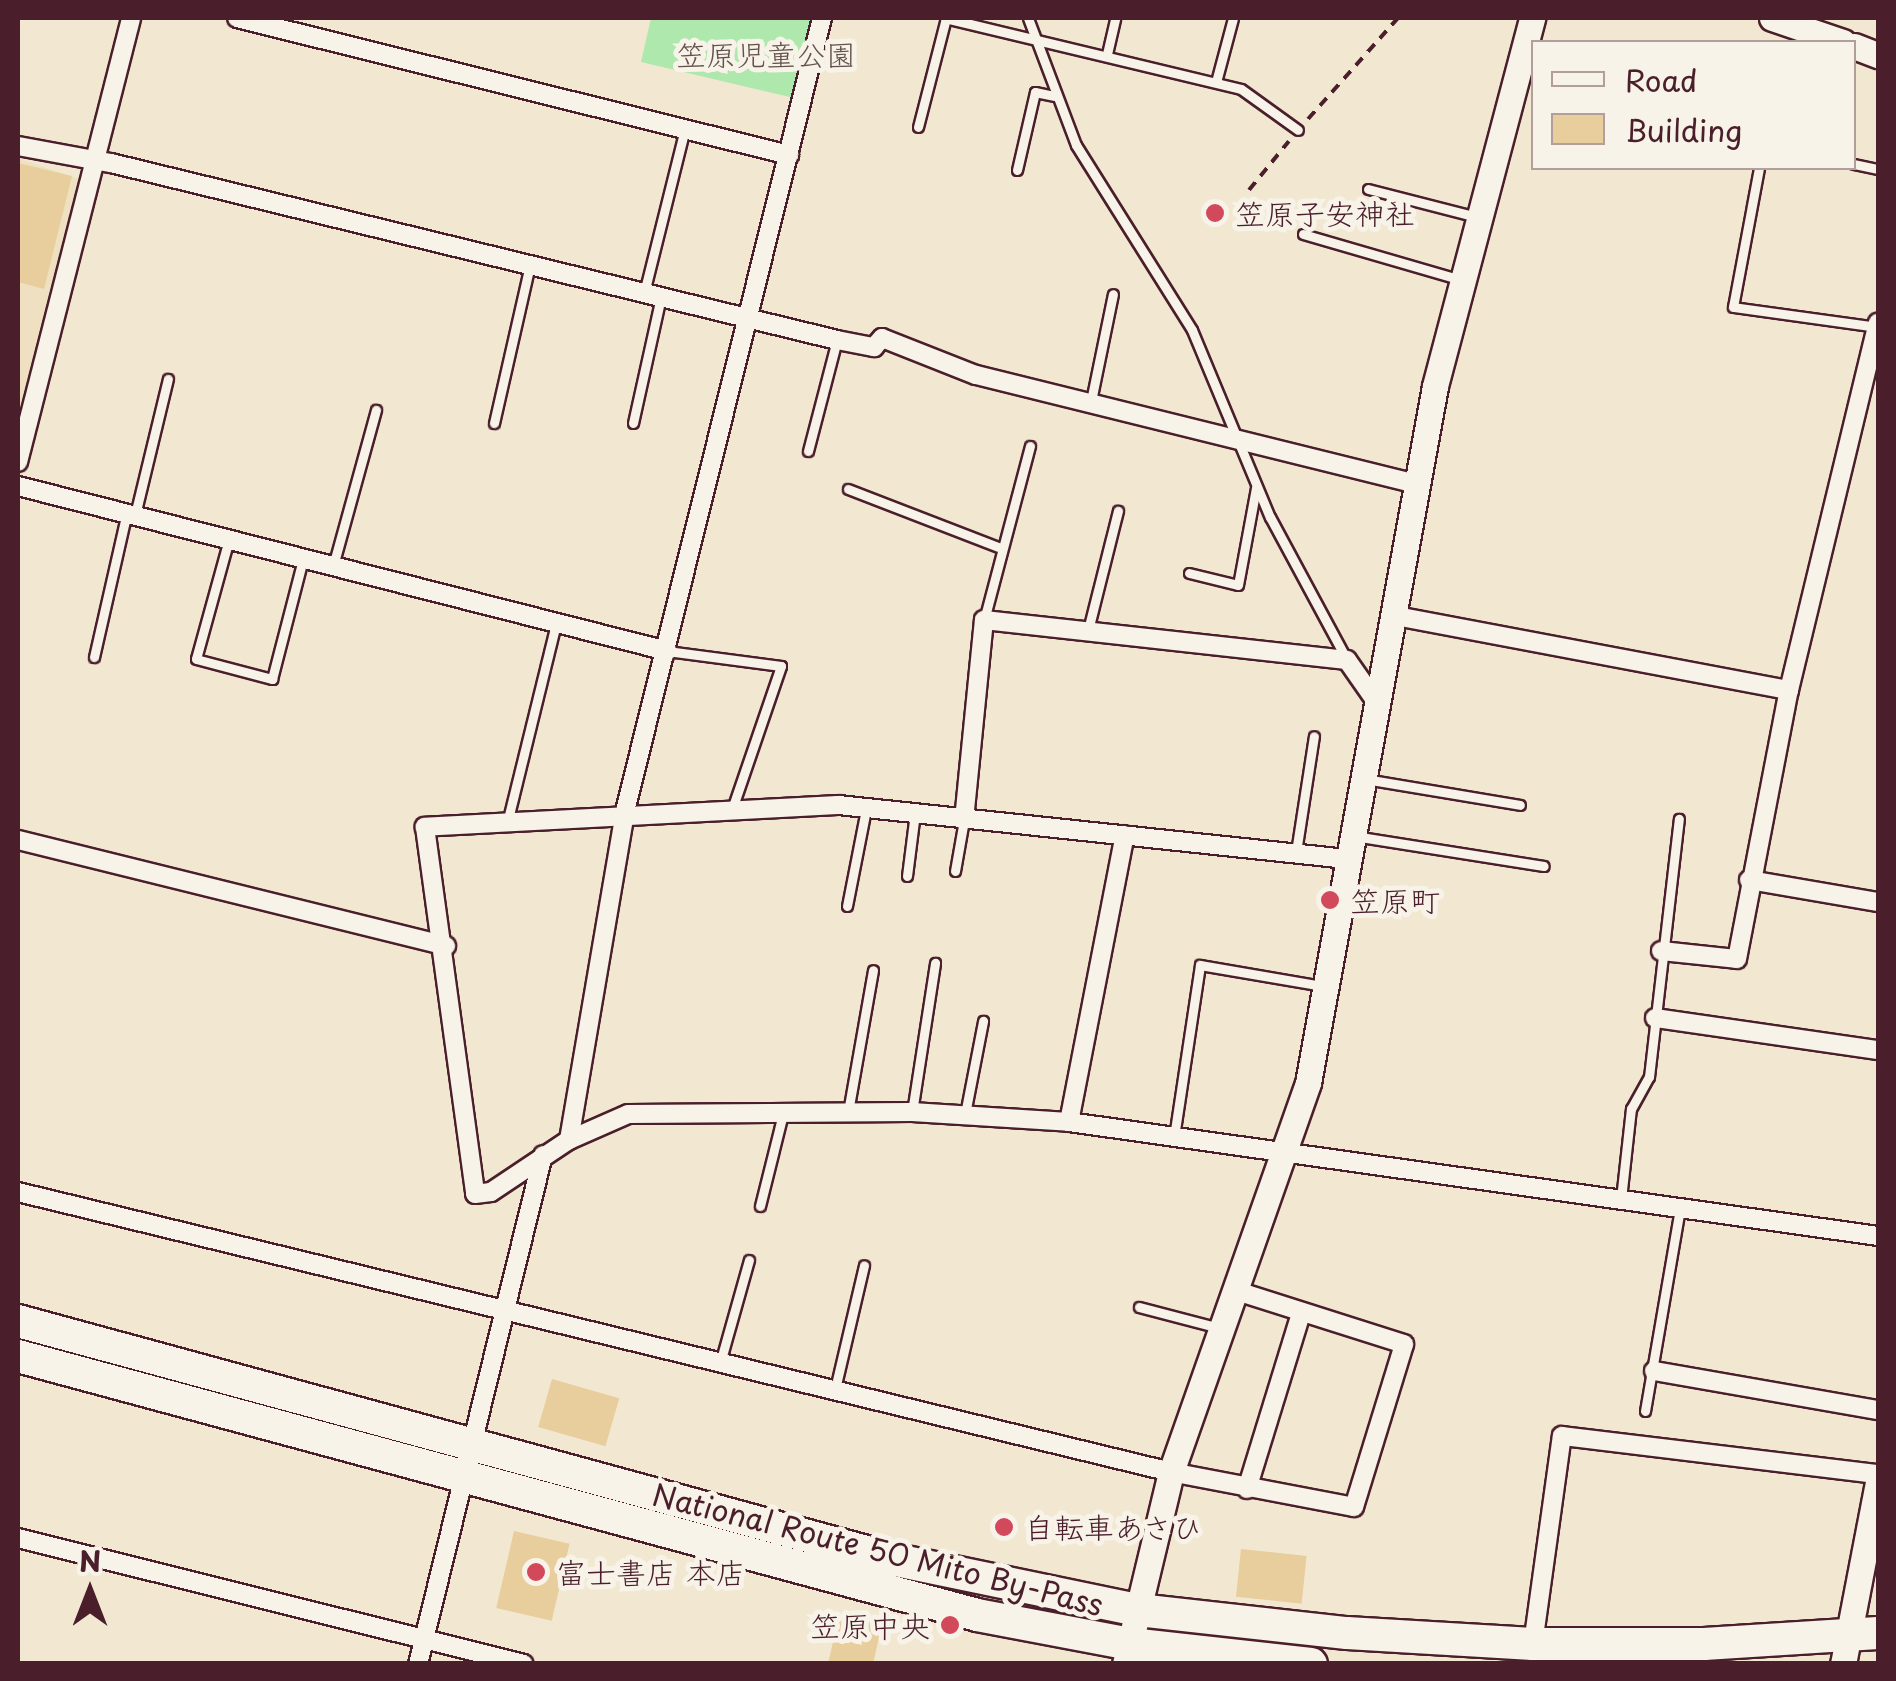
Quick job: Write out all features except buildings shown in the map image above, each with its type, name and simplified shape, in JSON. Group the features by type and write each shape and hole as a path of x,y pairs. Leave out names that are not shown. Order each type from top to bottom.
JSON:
{"highway":[{"name":"National Route 50 Mito By-Pass","path":"18,1321 892,1594 1127,1654 1311,1664"},
{"name":"National Route 50 Mito By-Pass","path":"18,1356 914,1564 1138,1610 1347,1633 1533,1644 1857,1644"}],"street":[{"path":"18,462 131,18"},
{"path":"237,18 788,155"},
{"path":"569,1140 625,812 822,18"},
{"path":"1127,1654 1172,1472 1289,1151 1326,986 1414,484 1532,18"},
{"path":"1774,18 1837,40"},
{"path":"18,146 837,340 874,348 882,338 976,375 1236,435 1414,484"},
{"path":"1660,951 1737,959 1749,880 1789,690 1878,325"},
{"path":"18,486 666,651"},
{"path":"1391,615 1789,690"},
{"path":"964,820 984,620 1348,660 1376,700"},
{"path":"1350,847 1296,854 866,809 733,806 425,826 446,946 459,1113 475,1194 491,1192 569,1140 628,1114 912,1112 1069,1122 1878,1236"},
{"path":"1069,1122 1125,835"},
{"path":"18,840 446,946"},
{"path":"1749,880 1878,902"},
{"path":"1655,1018 1878,1050"},
{"path":"418,1664 544,1156"},
{"path":"18,1192 1172,1472 1354,1507 1404,1344 1236,1291"},
{"path":"1248,1489 1302,1314"},
{"path":"1654,1370 1878,1410"},
{"path":"1533,1644 1562,1436 1878,1474"},
{"path":"1857,1644 1878,1482"},
{"path":"18,1538 524,1664"}],"lane":[{"path":"918,127 945,18 1241,88 1298,130"},
{"path":"1028,18 1054,96 1076,145 1192,330 1256,485 1348,660"},
{"path":"1107,54 1115,18"},
{"path":"1216,82 1233,18"},
{"path":"1017,170 1035,92 1054,96"},
{"path":"633,422 652,295 685,129"},
{"path":"1759,170 1733,307 1878,325"},
{"path":"1368,189 1480,218"},
{"path":"1303,234 1464,281"},
{"path":"494,423 530,265"},
{"path":"1091,401 1113,294"},
{"path":"808,451 837,340"},
{"path":"94,657 168,379"},
{"path":"334,566 376,410"},
{"path":"984,620 998,548 1030,446"},
{"path":"1189,573 1238,585 1256,485"},
{"path":"848,488 998,548"},
{"path":"1088,631 1118,512"},
{"path":"229,539 196,658 272,679 303,558"},
{"path":"508,819 556,623"},
{"path":"666,651 781,666 733,806"},
{"path":"1296,854 1314,736"},
{"path":"1362,778 1520,805"},
{"path":"847,906 866,809"},
{"path":"907,876 915,814"},
{"path":"1622,1199 1631,1109 1650,1078 1660,951 1679,819"},
{"path":"955,871 964,820"},
{"path":"1350,847 1544,866"},
{"path":"912,1112 934,962"},
{"path":"1174,1137 1200,964 1326,986"},
{"path":"848,1112 873,970"},
{"path":"965,1114 983,1021"},
{"path":"760,1206 784,1112"},
{"path":"1645,1411 1680,1208"},
{"path":"720,1364 748,1260"},
{"path":"834,1391 864,1265"},
{"path":"1139,1307 1222,1328"}],"path":[{"path":"1249,190 1398,18"}],"shaded area":[{"path":"18,158 79,179 18,429"}],"green space":[{"name":"笠原児童公園","path":"651,18 813,18 794,98 641,62"}],"place":[{"name":"笠原子安神社","path":"1215,213"},
{"name":"笠原町","path":"1330,900"},
{"name":"自転車あさひ","path":"1004,1527"},
{"name":"富士書店 本店","path":"536,1572"},
{"name":"笠原中央","path":"950,1625"}]}
